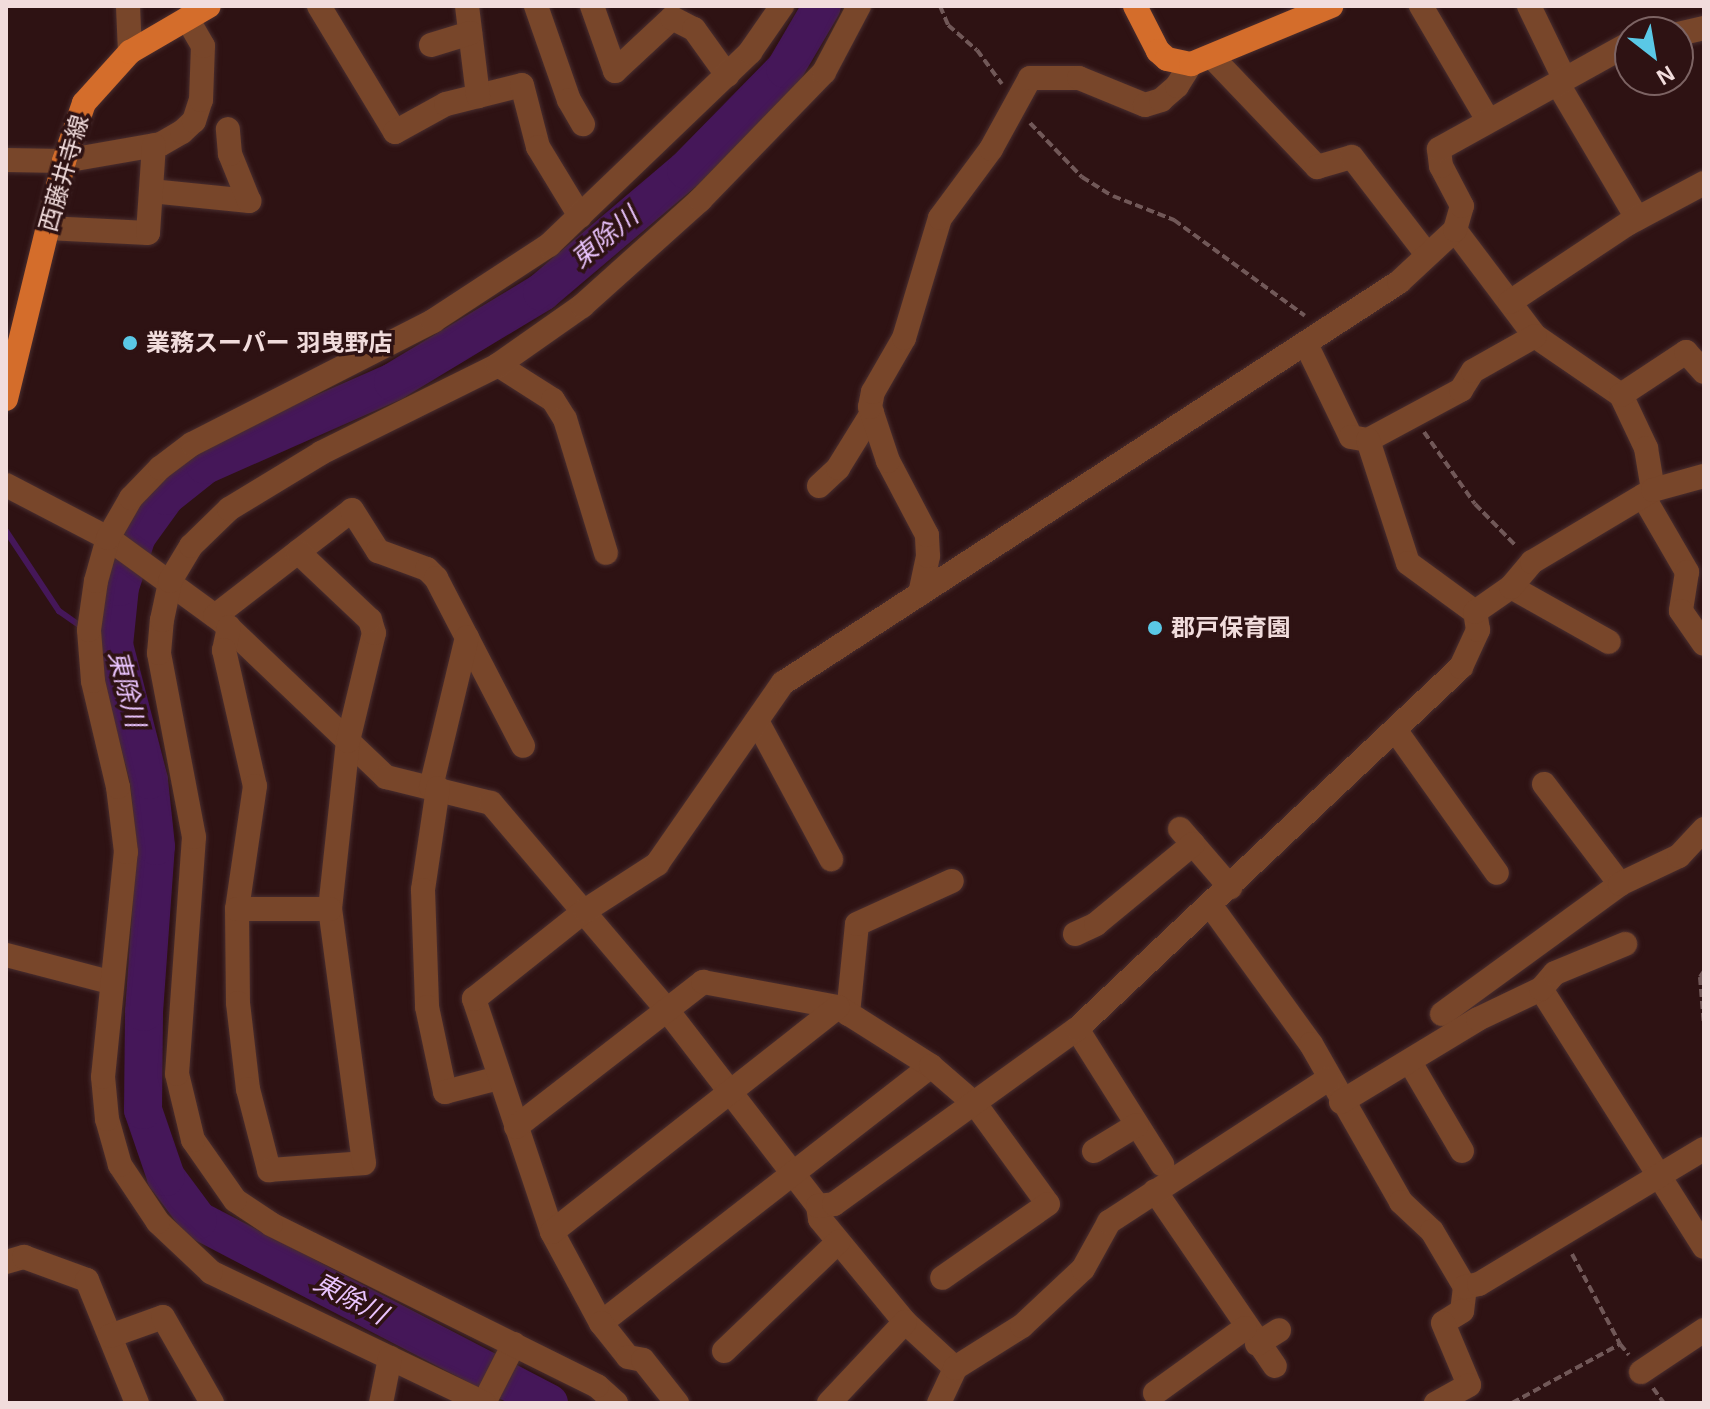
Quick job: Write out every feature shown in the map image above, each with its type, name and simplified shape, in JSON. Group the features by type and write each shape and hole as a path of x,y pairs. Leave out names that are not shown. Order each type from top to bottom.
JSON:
{"main road":[{"name":"西藤井寺線","path":"6,399 64,161 84,103 130,52 209,6"},
{"path":"1135,6 1158,51 1167,59 1202,61 1277,25 1331,6"}],"street":[{"path":"128,6 130,52"},
{"path":"319,6 395,132 446,104 522,85 538,147 580,216"},
{"path":"467,6 478,96"},
{"path":"536,6 569,100 583,124"},
{"path":"592,6 615,71 672,18 694,29 727,75"},
{"path":"512,1349 484,1403 211,1272 158,1222 120,1165 107,1119 103,1077 110,982 126,852 118,787 93,681 89,630 108,538 131,498 192,444 433,321 494,285 580,216 727,75 782,6"},
{"path":"616,1403 597,1386 512,1349 271,1224 235,1200 193,1140 177,1074 179,995 194,837 159,653 170,581 191,546 229,509 321,453 498,365 582,306 700,200 824,72 859,6"},
{"path":"1421,6 1488,120"},
{"path":"1529,6 1562,82 1637,218"},
{"path":"6,160 64,161 154,145 194,121 201,100 203,46 187,18"},
{"path":"431,45 470,33"},
{"path":"677,1403 643,1360 628,1357 601,1323 552,1232 474,999 586,910 657,864 783,683 1399,282 1426,253 1455,230 1462,206 1441,166 1439,149 1614,52"},
{"path":"920,594 927,535 888,461 872,413 873,392 904,338 940,218 1016,108 1030,78 1057,75 1079,78 1145,105 1161,100 1202,61 1317,167 1352,157 1426,253"},
{"path":"151,191 249,201 230,154 228,129"},
{"path":"47,228 148,233 154,145"},
{"path":"1510,302 1637,218 1704,183"},
{"path":"1455,230 1535,336 1621,395 1646,448 1648,493 1687,572 1681,611 1704,644"},
{"path":"1316,337 1351,437 1368,440 1461,390 1473,371 1535,336"},
{"path":"1621,395 1686,352 1704,372"},
{"path":"498,365 553,400 565,419 606,553"},
{"path":"819,486 838,468 872,413"},
{"path":"818,1206 834,1204 976,1105 1077,1029 1211,906 1461,667 1478,630 1475,612 1408,563 1368,440"},
{"path":"1475,612 1511,587 1532,562 1648,493 1704,476"},
{"path":"6,485 108,538 170,581 222,621 386,777 491,803 586,910 667,1010 794,1172 818,1206 820,1219 838,1242 905,1322 955,1368"},
{"path":"222,621 298,552 352,510 378,551 427,569 436,578 523,746"},
{"path":"222,621 224,650 255,786 237,909 238,1003 246,1074 269,1170 364,1163 330,909 348,741 374,633 370,620 298,552"},
{"path":"1511,587 1609,642"},
{"path":"467,637 434,787 423,890 430,1021 445,1092 499,1078"},
{"path":"757,721 831,859"},
{"path":"1396,731 1497,873"},
{"path":"1544,784 1620,884"},
{"path":"1442,1014 1620,884 1679,856 1704,829"},
{"path":"1075,934 1096,924 1187,837 1230,887"},
{"path":"552,1232 729,1089 843,1011 857,924 952,881"},
{"path":"1211,906 1311,1044 1341,1102 1401,1202 1432,1231 1464,1299"},
{"path":"237,909 330,909"},
{"path":"1341,1102 1478,1019 1541,989 1555,973 1625,944"},
{"path":"6,955 110,982"},
{"path":"516,1127 703,982 843,1011 931,1066 976,1105 1048,1204 942,1278"},
{"path":"1541,989 1704,1247"},
{"path":"1077,1029 1162,1164"},
{"path":"1410,1062 1462,1151"},
{"path":"601,1323 931,1066"},
{"path":"939,1403 955,1368 1022,1326 1083,1269 1109,1222 1328,1079"},
{"path":"1094,1151 1137,1125"},
{"path":"1436,1403 1469,1385 1443,1323 1479,1284 1704,1149"},
{"path":"1155,1191 1251,1336 1275,1366"},
{"path":"724,1351 838,1242"},
{"path":"6,1262 24,1257 87,1280 137,1403"},
{"path":"110,1336 163,1317 212,1403"},
{"path":"829,1403 905,1322"},
{"path":"1155,1393 1251,1336 1279,1330"},
{"path":"1641,1372 1704,1330"},
{"path":"381,1403 390,1358"}],"path":[{"path":"940,6 948,25 977,50 1016,108 1082,177 1113,196 1174,220 1316,337"},
{"path":"1413,415 1475,504 1532,562"},
{"path":"1704,971 1700,977 1704,1026"},
{"path":"1562,1236 1620,1344 1664,1403"},
{"path":"1512,1403 1620,1344"}],"waterway":[{"name":"東除川","path":"549,1403 198,1220 166,1177 143,1110 144,1012 156,846 149,780 114,645 120,587 137,536 166,496 205,465 393,382 542,292 686,170 785,69 822,6"},
{"path":"6,531 59,611 85,629"},
{"path":"95,635 114,645"}],"place":[{"name":"業務スーパー 羽曳野店","path":"130,343"},
{"name":"郡戸保育園","path":"1155,628"}]}
